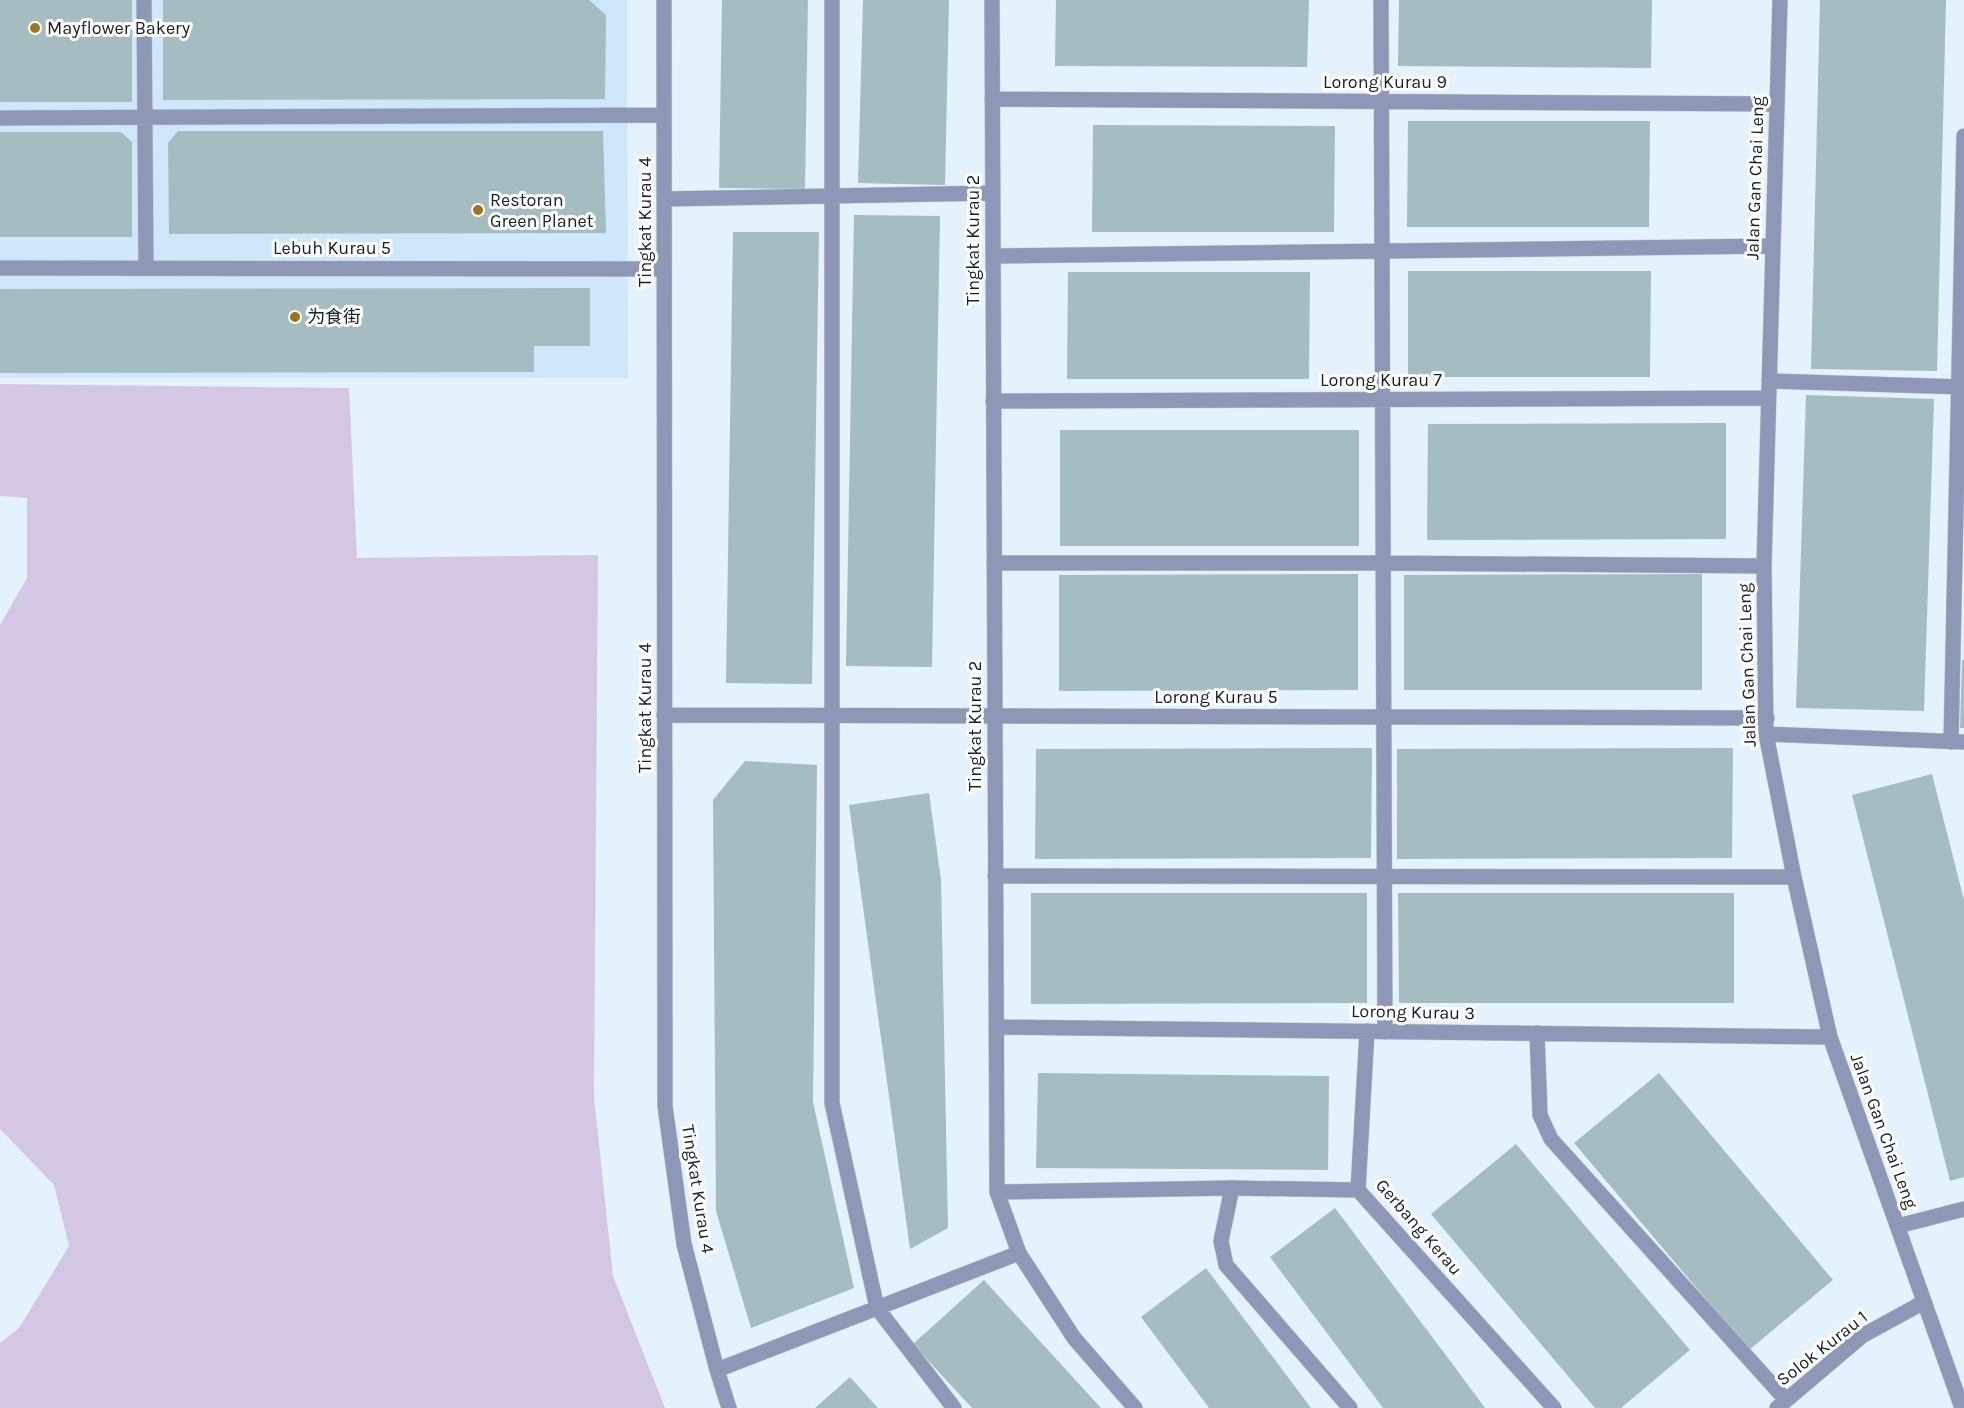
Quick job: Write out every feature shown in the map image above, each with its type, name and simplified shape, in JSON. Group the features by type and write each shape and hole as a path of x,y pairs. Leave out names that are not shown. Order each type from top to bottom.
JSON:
{"street":[{"path":"144,0 146,267"},
{"name":"Tingkat Kurau 4","path":"664,0 665,1106 684,1244 729,1408"},
{"path":"832,0 832,1103 877,1308 954,1408"},
{"name":"Tingkat Kurau 2","path":"992,0 997,1191 1019,1253 1074,1338 1135,1408"},
{"path":"1382,0 1385,1032"},
{"name":"Jalan Gan Chai Leng","path":"1780,0 1764,566 1766,734 1794,877 1830,1037 1962,1408"},
{"name":"Lorong Kurau 9","path":"992,99 1777,104"},
{"path":"0,118 664,116"},
{"path":"1766,734 1958,742 1964,136"},
{"path":"664,199 992,194"},
{"path":"993,256 1773,246"},
{"name":"Lebuh Kurau 5","path":"0,268 664,269"},
{"path":"1769,381 1961,387"},
{"name":"Lorong Kurau 7","path":"993,401 1768,398"},
{"path":"994,563 1764,566"},
{"name":"Lorong Kurau 5","path":"664,715 1767,718"},
{"path":"995,876 1794,877"},
{"name":"Lorong Kurau 3","path":"996,1027 1830,1037"},
{"name":"Gerbang Kerau","path":"1367,1031 1358,1190 1554,1408"},
{"path":"1537,1033 1540,1115 1551,1139 1781,1404"},
{"path":"1232,1188 1221,1241 1226,1265 1350,1408"},
{"path":"997,1191 1232,1188 1358,1190"},
{"path":"1898,1226 1964,1209"},
{"path":"717,1370 1019,1253"},
{"name":"Solok Kurau 1","path":"1781,1404 1862,1336 1924,1302"}],"shaded area":[{"path":"0,0 627,0 628,378 0,378"},
{"path":"0,384 349,388 357,558 598,555 594,1097 613,1276 665,1408 0,1408 0,1343 19,1328 69,1246 54,1185 0,1129 0,625 27,578 27,498 0,496"}],"building":[{"path":"0,0 132,0 132,102 0,102"},
{"path":"163,0 589,0 606,15 605,99 163,100"},
{"path":"722,0 808,0 805,189 719,188"},
{"path":"863,0 949,0 945,185 858,183"},
{"path":"1056,0 1309,0 1307,67 1055,66"},
{"path":"1399,0 1652,0 1651,68 1398,66"},
{"path":"1820,0 1946,0 1937,371 1811,369"},
{"path":"1408,121 1650,121 1649,227 1407,227"},
{"path":"1093,125 1335,126 1334,232 1092,232"},
{"path":"178,131 603,131 606,233 169,234 168,143"},
{"path":"0,132 121,132 132,142 132,237 0,237"},
{"path":"854,215 940,216 932,667 846,666"},
{"path":"733,232 819,232 812,684 726,683"},
{"path":"1408,271 1651,271 1650,377 1408,377"},
{"path":"1068,272 1310,272 1309,379 1067,379"},
{"name":"为食街","path":"590,288 590,346 534,346 534,372 0,373 0,289"},
{"path":"1806,395 1934,399 1924,711 1796,708"},
{"path":"1726,423 1726,539 1427,540 1428,424"},
{"path":"1060,430 1359,430 1359,546 1060,546"},
{"path":"1358,574 1358,690 1059,691 1059,575"},
{"path":"1702,574 1702,690 1404,690 1404,575"},
{"path":"1962,660 1964,660 1964,728 1960,728"},
{"path":"1372,748 1371,858 1035,859 1036,749"},
{"path":"1733,748 1732,858 1397,859 1397,749"},
{"path":"745,761 817,765 813,1102 854,1288 751,1328 716,1211 713,800"},
{"path":"1932,774 1964,900 1964,1177 1950,1181 1852,795"},
{"path":"929,793 941,880 948,1228 910,1249 849,805"},
{"path":"1031,893 1367,893 1367,1003 1031,1004"},
{"path":"1398,893 1734,893 1734,1003 1399,1003"},
{"path":"1038,1073 1329,1076 1328,1170 1036,1168"},
{"path":"1659,1073 1833,1280 1749,1350 1574,1143"},
{"path":"1516,1144 1690,1350 1621,1408 1595,1408 1431,1214"},
{"path":"1335,1208 1485,1408 1383,1408 1270,1257"},
{"path":"1206,1268 1311,1408 1209,1408 1141,1317"},
{"path":"984,1280 1101,1408 972,1408 913,1344"},
{"path":"850,1377 878,1408 815,1408"}],"place":[{"name":"Mayflower Bakery","path":"35,28"},
{"name":"Restoran Green Planet","path":"478,210"},
{"name":"为食街","path":"295,317"}]}
